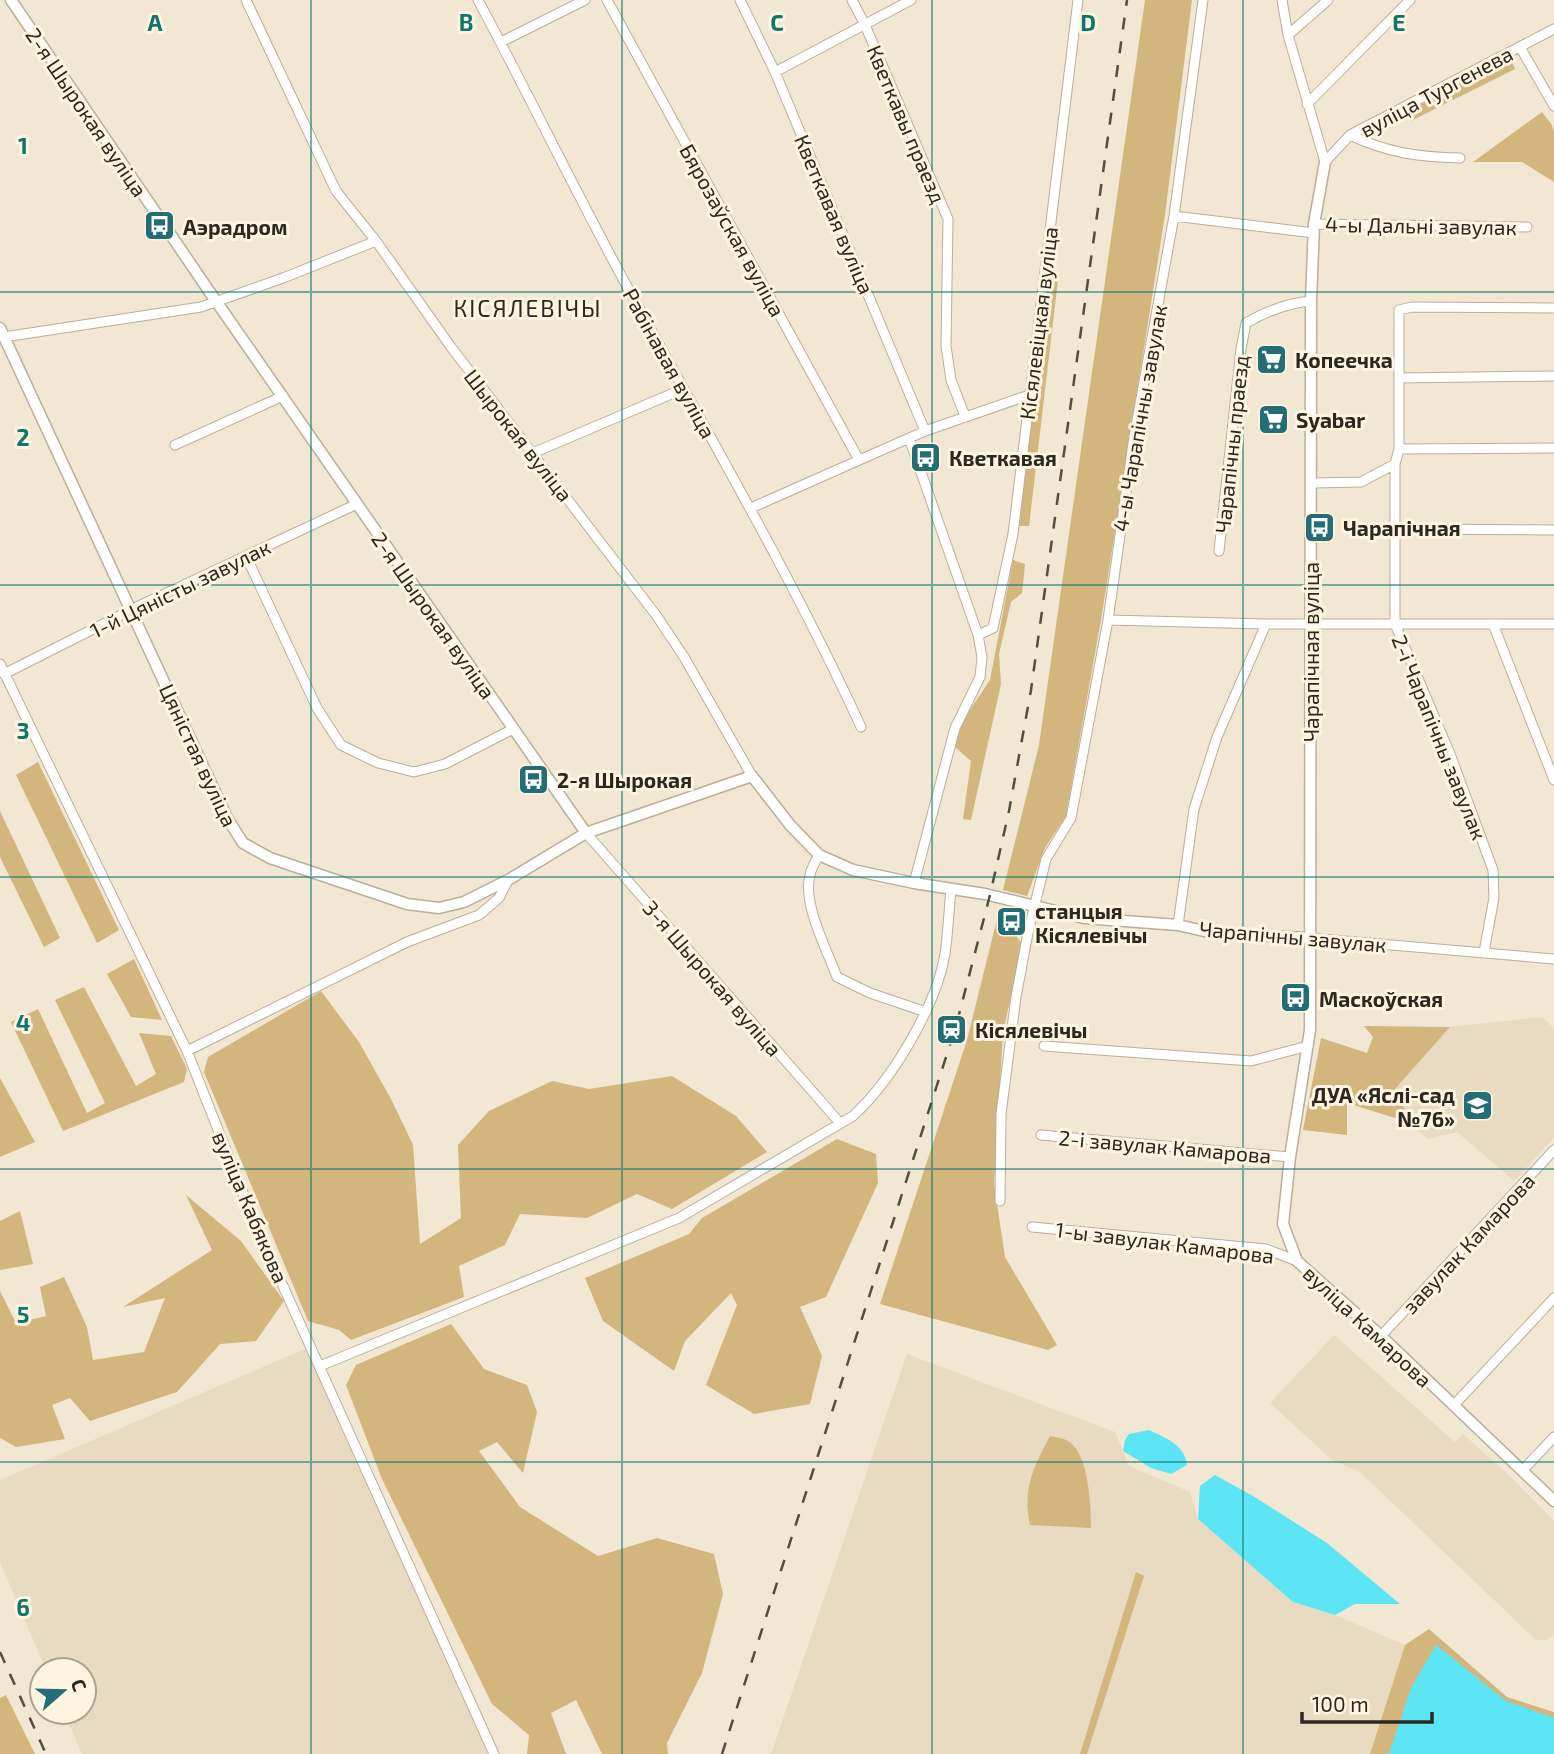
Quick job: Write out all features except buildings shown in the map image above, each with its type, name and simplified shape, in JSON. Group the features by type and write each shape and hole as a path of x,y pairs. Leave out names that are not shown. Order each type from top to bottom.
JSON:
{"street":[{"name":"2-я Шырокая вуліца","path":"11,0 586,834"},
{"name":"Шырокая вуліца","path":"246,0 336,191 376,241 451,347 656,615 684,657 752,776 790,825 819,855 853,870 985,894 1034,907"},
{"name":"Рабінавая вуліца","path":"478,0 590,219 751,508 821,641 861,727"},
{"path":"501,42 585,0"},
{"name":"Бярозаўская вуліца","path":"607,0 859,460"},
{"name":"Кветкавая вуліца","path":"740,0 775,72 925,431"},
{"name":"Кветкавы праезд","path":"852,0 865,24 948,219 946,346 951,380 965,416"},
{"path":"775,72 911,0"},
{"name":"Кісялевіцкая вуліца","path":"978,635 993,628 1010,547 1079,0"},
{"name":"4-ы Чарапічны завулак","path":"1000,1201 1001,1114 1016,997 1046,859 1071,818 1108,620 1134,437 1174,216 1203,0"},
{"name":"Чарапічная вуліца","path":"1282,0 1288,35 1325,162 1314,228 1311,301 1310,938"},
{"path":"1288,35 1328,0"},
{"path":"1307,104 1410,0"},
{"name":"вуліца Тургенева","path":"1325,162 1350,135 1554,29"},
{"path":"1520,47 1554,106"},
{"path":"1350,135 1376,148 1426,157 1460,158"},
{"path":"1174,216 1314,228"},
{"name":"4-ы Дальні завулак","path":"1314,228 1528,227"},
{"path":"2,332 201,307 376,241"},
{"name":"Чарапічны праезд","path":"1219,551 1246,323 1282,306 1311,301"},
{"name":"2-і Чарапічны завулак","path":"1484,952 1494,898 1493,870 1450,754 1395,624 1399,310 1412,307 1554,308"},
{"name":"Цяністая вуліца","path":"2,332 227,818 236,835 249,848 295,868 407,904 439,908 464,902 508,880 586,834 752,776"},
{"path":"1399,378 1554,376"},
{"path":"533,453 683,389"},
{"path":"751,508 925,431 1028,395"},
{"path":"175,445 283,396"},
{"path":"909,438 978,635 982,657 980,677 955,728 914,883"},
{"path":"1399,449 1554,447"},
{"path":"1312,483 1361,482 1395,464"},
{"name":"1-й Цяністы завулак","path":"5,674 131,610 357,503"},
{"path":"1396,529 1554,530"},
{"path":"246,556 317,708 341,745 379,763 414,772 445,764 513,729"},
{"path":"1108,620 1266,624 1554,624"},
{"path":"1178,925 1194,809 1217,737 1266,624"},
{"path":"1493,624 1554,780"},
{"name":"вуліца Кабякова","path":"0,664 187,1051 256,1226 494,1754"},
{"name":"3-я Шырокая вуліца","path":"586,834 840,1123"},
{"path":"819,855 810,876 808,891 816,922 837,977 870,993 926,1012"},
{"path":"187,1051 407,942 479,915 499,898 508,880"},
{"path":"320,1366 679,1218 853,1116 868,1103 889,1076 926,1012 945,956 951,889"},
{"name":"Чарапічны завулак","path":"1034,907 1084,918 1178,925 1217,934 1310,938 1554,959"},
{"name":"вуліца Камарова","path":"1310,938 1308,1046 1290,1157 1283,1224 1297,1261 1381,1336 1554,1501"},
{"path":"1044,1045 1251,1061 1308,1046"},
{"name":"2-і завулак Камарова","path":"1041,1135 1290,1157"},
{"name":"завулак Камарова","path":"1381,1336 1554,1150"},
{"name":"1-ы завулак Камарова","path":"1032,1227 1266,1249 1297,1261"},
{"path":"1454,1405 1554,1298"},
{"path":"1523,1470 1554,1437"}],"shaded area":[{"path":"1145,0 1192,0 1165,215 1102,614 1066,816 1045,848 1027,896 1003,890 1039,745"},
{"path":"1510,57 1515,69 1411,121 1407,112"},
{"path":"1542,112 1554,132 1554,182 1522,162 1473,162"},
{"path":"1047,279 1058,280 1029,526 1019,526"},
{"path":"1013,560 1025,564 1022,593 1011,602 999,654 1001,684 971,820 963,819 971,761 955,747 963,720 990,680"},
{"path":"38,762 119,930 97,943 16,775"},
{"path":"0,811 60,938 44,947 0,857"},
{"path":"999,911 1022,944 1003,1033 994,1184 1005,1257 1057,1345 1048,1350 880,1304 967,1040"},
{"path":"134,959 162,1020 131,1017 107,974"},
{"path":"84,987 136,1086 156,1074 139,1033 171,1036 187,1069 184,1082 63,1131 11,1022 38,1009 87,1113 105,1103 55,1000"},
{"path":"321,991 359,1042 413,1145 420,1244 461,1218 458,1145 489,1111 552,1081 589,1089 672,1076 736,1116 767,1152 672,1209 637,1194 587,1218 520,1214 505,1245 459,1266 464,1297 351,1340 339,1330 308,1321 204,1072 208,1057"},
{"name":"ДУА «Яслі-сад №76»","path":"1542,1017 1554,1028 1554,1138 1514,1181 1457,1132 1427,1139 1411,1123 1395,1089 1450,1027"},
{"path":"1364,1026 1450,1027 1395,1089 1411,1123 1347,1103 1347,1135 1303,1130 1321,1038 1367,1053 1373,1037"},
{"path":"0,1078 35,1142 0,1157"},
{"path":"837,1139 876,1154 878,1183 826,1297 800,1307 822,1356 810,1404 754,1414 706,1385 737,1305 731,1293 685,1341 674,1371 603,1321 585,1278 689,1234 702,1218"},
{"path":"186,1195 241,1241 284,1301 256,1341 220,1344 177,1392 90,1421 70,1398 52,1405 65,1439 16,1447 0,1438 0,1291 16,1323 46,1316 40,1287 64,1277 87,1327 93,1360 144,1352 165,1298 123,1307 212,1250"},
{"path":"20,1211 33,1264 0,1270 0,1221"},
{"path":"451,1324 484,1369 527,1385 537,1412 523,1473 497,1442 479,1451 520,1507 598,1556 657,1538 714,1554 723,1594 702,1673 667,1743 668,1754 602,1754 576,1700 551,1713 566,1754 527,1754 529,1735 492,1704 382,1479 346,1385 356,1365"},
{"path":"1334,1335 1455,1442 1463,1434 1554,1521 1554,1635 1546,1640 1536,1640 1360,1472 1332,1460 1270,1403"},
{"path":"307,1348 489,1754 82,1754 70,1726 98,1726 98,1656 40,1656 0,1562 0,1480"},
{"path":"907,1354 1115,1432 1129,1466 1190,1492 1198,1519 1293,1602 1335,1615 1405,1645 1370,1754 771,1754"},
{"path":"1050,1436 1066,1440 1080,1455 1087,1479 1091,1528 1030,1525 1028,1500 1031,1478"},
{"path":"1136,1572 1144,1576 1087,1754 1080,1754"},
{"path":"1429,1629 1507,1697 1554,1712 1554,1754 1370,1754 1405,1645"},
{"path":"6,1695 35,1754 0,1754 0,1698"}],"water":[{"path":"1149,1430 1179,1447 1187,1465 1171,1474 1151,1468 1123,1451 1129,1434"},
{"path":"1215,1475 1327,1543 1400,1604 1355,1604 1335,1615 1293,1602 1198,1519 1200,1486"},
{"path":"1436,1645 1506,1701 1554,1718 1554,1754 1389,1754 1411,1688"}],"railway":[{"path":"722,1754 956,1026 990,895 1009,811 1031,690 1127,0"},
{"path":"0,1652 46,1754"}],"place":[{"name":"Аэрадром","path":"160,226"},
{"name":"Копеечка","path":"1272,359"},
{"name":"Syabar","path":"1273,419"},
{"name":"Кветкавая","path":"926,457"},
{"name":"Чарапічная","path":"1320,527"},
{"name":"2-я Шырокая","path":"534,779"},
{"name":"станцыя Кісялевічы","path":"1012,922"},
{"name":"Маскоўская","path":"1296,998"},
{"name":"Кісялевічы","path":"952,1029"},
{"name":"ДУА «Яслі-сад №76»","path":"1478,1106"}],"district":[{"name":"КІСЯЛЕВІЧЫ","path":"528,308"}]}
